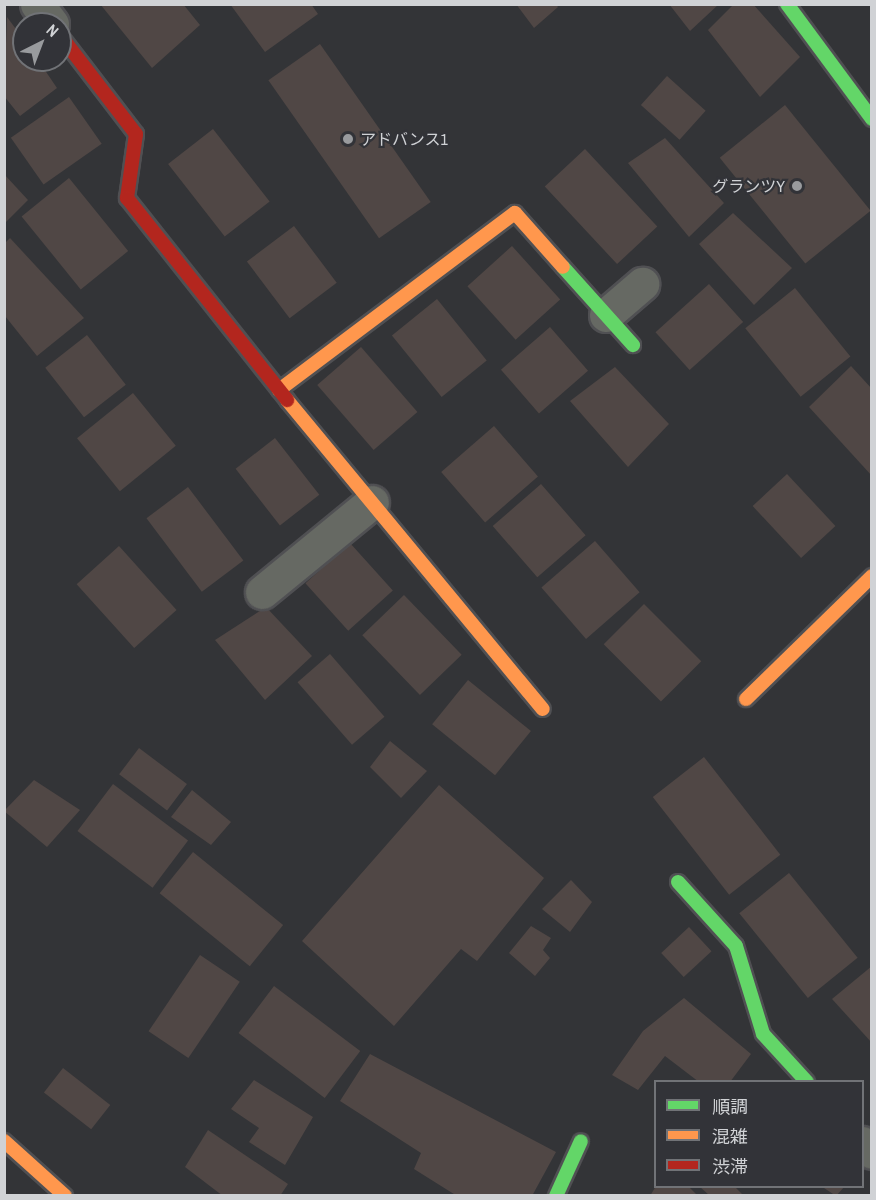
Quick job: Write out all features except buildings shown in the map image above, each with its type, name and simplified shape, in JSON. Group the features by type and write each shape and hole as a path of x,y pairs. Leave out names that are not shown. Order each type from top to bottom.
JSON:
{"street":[{"path":"787,4 872,119"},
{"path":"72,51 136,134 128,198 279,390 543,709"},
{"path":"279,390 515,213 633,345"},
{"path":"606,315 642,284"},
{"path":"262,592 372,502"},
{"path":"746,699 872,576"},
{"path":"678,882 736,946 763,1034 805,1080"},
{"path":"4,1141 65,1196"},
{"path":"556,1196 580,1141"}],"traffic: fast":[{"path":"787,4 872,119"},
{"path":"563,267 633,345"},
{"path":"678,882 736,946 763,1034 805,1080"},
{"path":"556,1196 581,1141"}],"traffic: slow":[{"path":"279,390 515,213 563,267"},
{"path":"287,400 543,709"},
{"path":"746,699 872,576"},
{"path":"4,1141 65,1196"}],"traffic: jam":[{"path":"72,51 136,134 127,198 287,400"}],"place":[{"name":"アドバンス1","path":"348,139"},
{"name":"グランツY","path":"797,186"}]}
